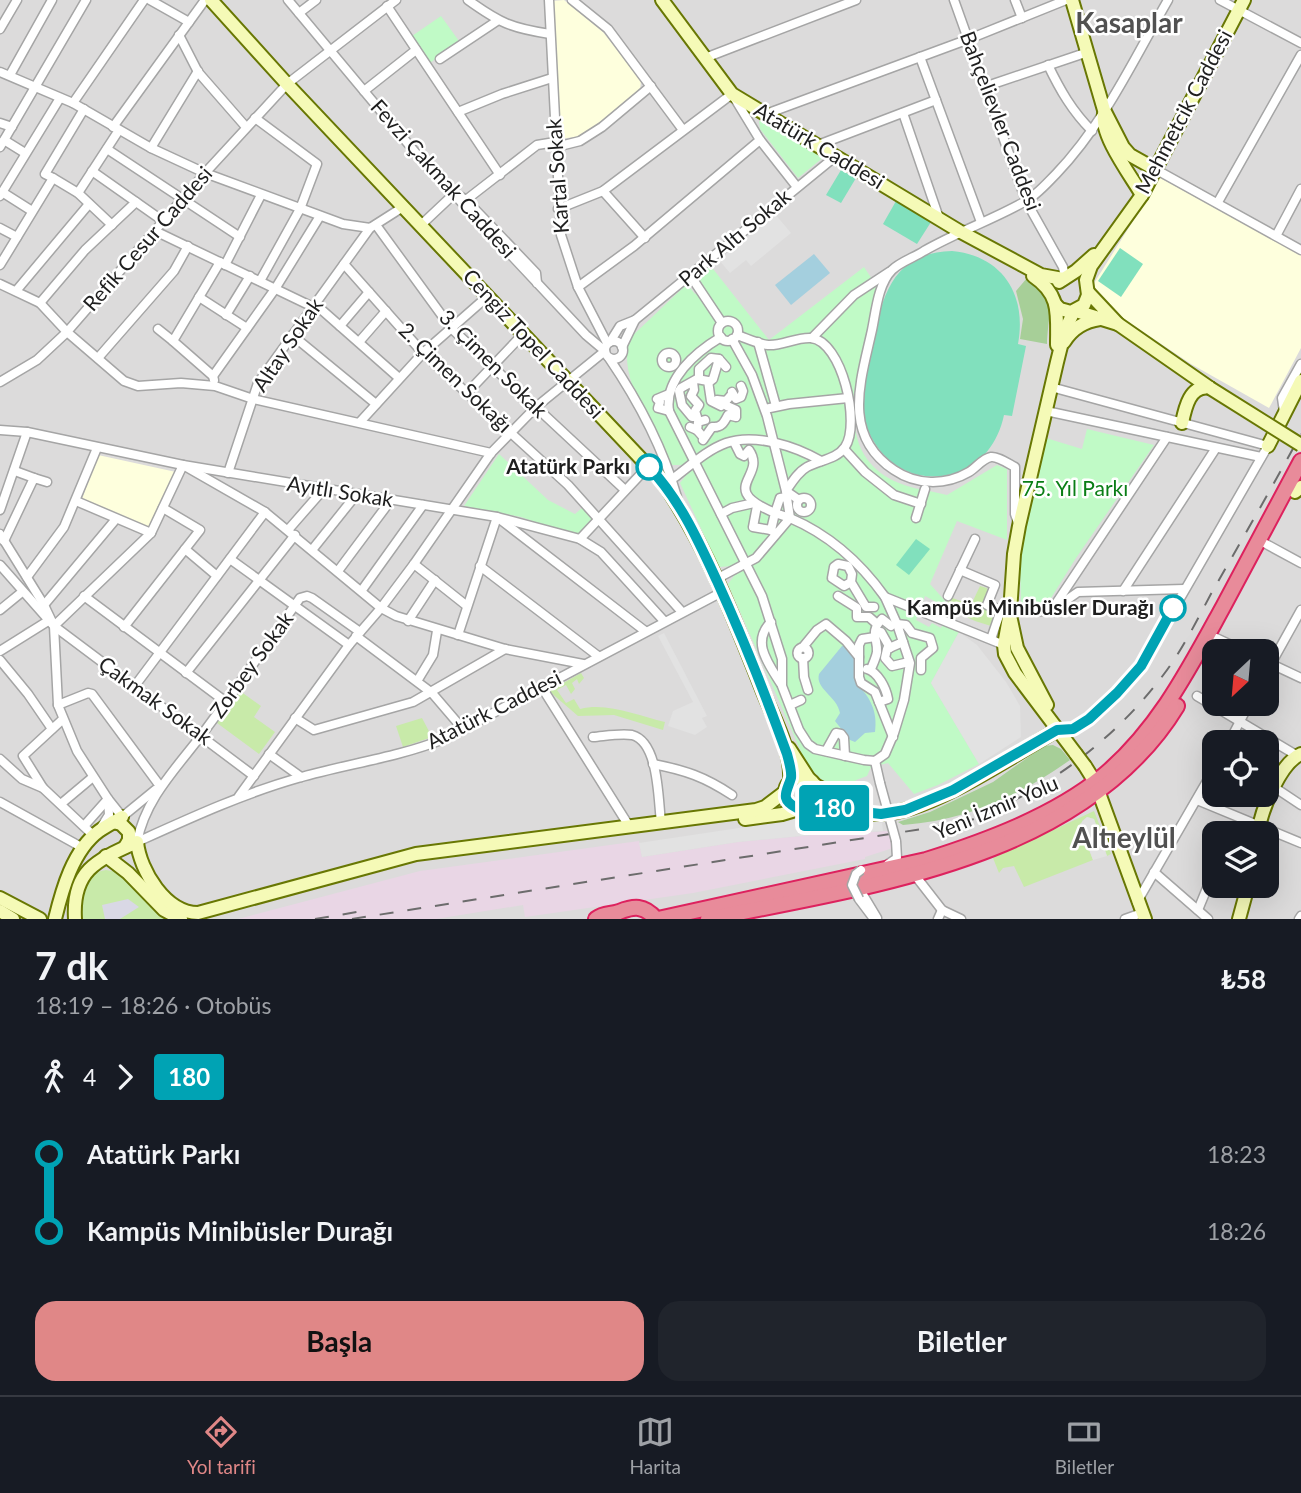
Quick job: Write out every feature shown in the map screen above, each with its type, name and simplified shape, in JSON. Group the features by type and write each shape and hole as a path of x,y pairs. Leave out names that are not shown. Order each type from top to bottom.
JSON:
{"highway":[{"name":"Yeni İzmir Yolu","path":"703,914 956,851 1097,787 1135,747 1169,704 1301,461"},
{"name":"Yeni İzmir Yolu","path":"657,919 703,914 914,874 942,867 1045,825 1139,757 1163,729 1299,487"},
{"path":"596,919 604,914 615,915 626,908 703,914"},
{"path":"643,908 657,919"}],"main road":[{"name":"Cengiz Topel Caddesi","path":"208,0 662,481 680,507 722,592 781,736 790,764 788,786"},
{"name":"Atatürk Caddesi","path":"662,0 732,94 960,232 1007,257"},
{"path":"1072,0 1104,110 1123,147 1130,155 1155,169"},
{"name":"Mehmetcik Caddesi","path":"1123,223 1142,195 1241,5"},
{"path":"1104,110 1102,123 1142,195"},
{"path":"1057,362 1057,284 1098,251 1123,223"},
{"path":"1123,223 1091,266 1084,305 1075,311 1065,330 1019,526 1004,645 1005,654 1015,673 1085,766 1097,787 1141,911"},
{"path":"1007,257 1041,275 1077,279 1112,322"},
{"path":"1007,257 1048,288 1066,311 1112,322 1301,445"},
{"path":"1062,346 1077,327 1089,321 1112,322"},
{"path":"1264,452 1301,381"},
{"path":"1182,423 1185,408 1195,391 1203,386 1210,388"},
{"path":"1010,612 1017,648 1057,730"},
{"path":"788,786 790,803 806,807 881,814 905,810 953,790 1057,730"},
{"name":"Cengiz Topel Caddesi","path":"781,736 812,782 849,804 881,814"},
{"path":"1279,781 1299,755"},
{"path":"69,919 58,919 72,868 83,848 96,834 118,818 129,832 131,845 142,864 169,901 182,911 198,913 416,854 756,810 765,807 801,777 812,782 816,798 806,807 766,817 416,862 209,919"},
{"path":"75,919 78,886 86,872 102,858 131,845"},
{"path":"83,848 90,856 102,858 128,873 164,910 181,919"},
{"path":"0,898 40,919"},
{"path":"1239,919 1245,898"}],"street":[{"path":"0,29 17,0"},
{"path":"10,75 52,0"},
{"path":"24,153 2,144 86,0"},
{"path":"73,103 144,0"},
{"path":"150,0 189,22"},
{"path":"78,193 107,149 116,129 179,35 208,0"},
{"name":"Fevzi Çakmak Caddesi","path":"288,0 419,158 586,335 608,348"},
{"path":"299,13 316,0"},
{"name":"Refik Cesur Caddesi","path":"0,383 37,360 67,332 205,173 287,84 396,0"},
{"path":"468,0 497,20 522,29 550,34"},
{"name":"Kartal Sokak","path":"549,0 558,209 564,246 578,287 608,348"},
{"path":"572,0 608,29 683,130"},
{"path":"705,58 856,0"},
{"name":"Bahçelievler Caddesi","path":"954,0 1026,201 1063,267 1065,278"},
{"path":"1015,0 1022,18"},
{"path":"766,114 1066,0"},
{"path":"794,520 765,409 735,337 737,328 734,323 728,321 722,323 718,331 726,340 735,337 769,345 812,338 855,295 892,270 960,232 1026,201 1056,174 1092,131 1168,0"},
{"path":"1220,0 1241,5 1301,43"},
{"path":"387,6 500,175"},
{"path":"440,59 497,20"},
{"path":"179,35 198,71 246,127"},
{"path":"364,91 416,50"},
{"path":"987,86 1088,52"},
{"path":"1218,202 1301,55"},
{"path":"920,57 981,222"},
{"path":"1048,65 1076,116 1092,131"},
{"path":"151,148 198,71"},
{"path":"0,72 73,103 151,148 205,173 343,224 373,227"},
{"path":"458,112 552,78"},
{"path":"466,200 537,145 580,141 602,127 651,86"},
{"path":"558,209 603,191 732,94 760,140 797,187"},
{"path":"32,211 1,194 60,97"},
{"path":"818,145 936,100"},
{"path":"83,109 45,174 78,193 112,225"},
{"path":"903,113 939,218"},
{"path":"255,118 317,164 300,209 260,281"},
{"path":"0,123 12,127"},
{"path":"578,287 645,238 760,140"},
{"path":"107,149 240,237"},
{"name":"Park Altı Sokak","path":"239,796 349,645 414,564 491,453 510,432 608,348 620,326 635,320 836,156"},
{"path":"1155,169 1301,250"},
{"path":"92,172 163,221"},
{"path":"0,265 53,178"},
{"path":"1276,236 1301,189"},
{"path":"603,191 645,238"},
{"path":"421,225 458,193 536,273 537,283"},
{"path":"173,341 240,237 261,195"},
{"path":"40,303 85,250 136,202"},
{"path":"16,291 89,204"},
{"name":"Altay Sokak","path":"228,473 258,383 373,227 403,207"},
{"path":"213,376 275,289 320,216"},
{"name":"3. Çimen Sokak","path":"373,227 451,328 625,490"},
{"path":"0,228 17,237"},
{"path":"155,230 314,306 399,378"},
{"path":"98,358 174,271 188,246"},
{"name":"2. Çimen Sokağı","path":"344,264 423,353 568,485 682,612"},
{"path":"892,270 879,294 858,393 861,422 870,446 879,459 915,481 954,478 994,457 1015,467 1015,514 1019,526"},
{"path":"226,314 250,276"},
{"path":"692,278 722,323"},
{"path":"0,284 40,303 67,332 124,381 138,386 181,383 215,386 253,399 491,453"},
{"path":"340,326 369,292"},
{"path":"360,422 423,353 488,296"},
{"path":"199,297 247,328"},
{"path":"359,342 386,311"},
{"path":"608,348 618,358 635,320"},
{"path":"158,329 213,376 215,386"},
{"path":"467,393 524,334"},
{"path":"292,335 376,404"},
{"path":"721,337 706,345 672,383 669,411 762,596 782,659 782,686"},
{"path":"773,532 780,498 786,494 799,473 839,454 847,444 851,407 832,354 822,343 812,338"},
{"path":"608,348 616,341 622,350 624,377"},
{"path":"758,342 776,406"},
{"path":"608,348 671,476 680,507"},
{"path":"705,420 698,422 693,428 704,439 712,427 717,428 724,424 728,415 737,417 736,410 716,404 697,373 714,357 726,367"},
{"path":"701,380 690,394 699,405 697,417 692,417 682,405 679,391 684,386 701,380 713,379 718,362"},
{"path":"1284,413 1282,398 1301,364"},
{"path":"673,366 679,374 701,380"},
{"path":"716,404 726,401 732,393 736,399 741,397 741,386"},
{"path":"1051,387 1182,423 1264,452"},
{"path":"765,409 848,398"},
{"path":"1046,411 1216,448 1264,452"},
{"path":"717,428 718,436 730,442 740,454 744,456 749,450 752,455 752,467 745,484 746,491 755,504 794,520 839,546 859,563 885,597 894,623 892,666 909,662"},
{"name":"Ayıtlı Sokak","path":"0,430 27,432 183,465 323,490 497,517 580,539 601,552 664,621"},
{"path":"0,510 27,432"},
{"path":"1051,611 1167,437"},
{"path":"675,477 730,442 756,440 774,443 821,461"},
{"path":"27,577 64,527 97,448"},
{"path":"1123,591 1216,448"},
{"path":"844,449 865,472 894,495 921,504"},
{"path":"1057,730 1073,729 1089,719 1141,666 1264,452"},
{"path":"0,651 51,623 151,533 183,465 265,512 381,608 408,621 505,649 583,664"},
{"path":"15,471 47,482"},
{"path":"580,539 640,475"},
{"path":"34,478 2,537 44,605 51,623 58,705 62,720 77,751 118,818 160,786"},
{"path":"916,518 925,489"},
{"path":"187,673 323,490"},
{"path":"722,576 756,558 773,532 802,512 809,512 811,503 806,498 799,500 786,494"},
{"path":"312,550 356,495"},
{"path":"338,571 391,500"},
{"path":"76,501 151,533"},
{"path":"721,514 732,508 755,504"},
{"path":"755,504 753,527 773,532"},
{"path":"362,590 423,505"},
{"path":"124,627 200,530 163,508"},
{"path":"134,687 265,512"},
{"path":"458,635 497,517"},
{"name":"Ayıtlı Sokak","path":"497,517 645,631"},
{"path":"44,605 116,519"},
{"path":"948,596 975,539"},
{"path":"1266,544 1301,564"},
{"path":"185,549 217,576"},
{"path":"230,559 349,645"},
{"path":"414,564 467,606"},
{"name":"Çakmak Sokak","path":"0,565 51,623 254,776"},
{"path":"480,566 598,656"},
{"path":"960,570 995,585 987,605 1001,610 991,639"},
{"path":"408,621 435,580"},
{"path":"847,602 854,586 866,607 874,607"},
{"path":"1010,612 1051,611 1078,592 1184,589"},
{"path":"0,610 22,592"},
{"name":"Atatürk Caddesi","path":"131,845 239,796 301,777 418,749 722,592"},
{"path":"84,596 226,702"},
{"path":"838,596 857,608 857,617 869,617 877,624"},
{"path":"885,597 1004,645"},
{"name":"Zorbey Sokak","path":"160,786 202,735 300,598 312,598 358,634"},
{"path":"1279,647 1301,610"},
{"path":"871,670 877,650 877,624 882,619 906,625 912,633 932,640 933,648 921,658 921,670"},
{"path":"771,622 762,635 762,650 782,686 799,730 808,744 815,749 875,761 885,754 892,737 904,700 909,672 909,662 880,632 877,632 875,637"},
{"path":"782,659 801,653 817,630 829,625 859,657"},
{"path":"419,678 433,655 437,631"},
{"path":"358,634 432,693 462,728"},
{"path":"875,637 862,639 859,645 859,668 861,683 883,701"},
{"path":"485,643 483,651 486,660"},
{"path":"877,650 893,648"},
{"path":"295,718 314,730 413,702 505,649"},
{"path":"801,653 808,690"},
{"path":"0,661 28,694 52,729"},
{"path":"859,668 871,670 883,685 885,717 892,737"},
{"path":"1279,669 1301,678"},
{"path":"541,687 629,826"},
{"path":"58,705 88,693 92,694 160,786"},
{"path":"1197,696 1299,755"},
{"path":"790,705 801,700"},
{"path":"1235,730 1242,716"},
{"path":"43,788 23,756 62,720"},
{"path":"826,751 836,733 841,734 844,738 845,756"},
{"path":"593,737 630,735 640,738 648,748 653,764 661,822"},
{"path":"269,754 301,777"},
{"path":"0,759 22,779 43,788 96,834 109,815 108,799"},
{"path":"860,896 852,887 856,874 890,863 897,858 897,841 875,761"},
{"path":"653,764 688,771 708,779 732,795"},
{"path":"62,803 93,777"},
{"path":"131,845 160,786"},
{"path":"1279,790 1301,805"},
{"path":"1125,919 1141,911 1154,872 1202,792"},
{"path":"84,826 108,799"},
{"path":"1198,800 1241,821"},
{"path":"0,802 83,848"},
{"path":"1279,836 1301,843"},
{"path":"1154,872 1208,919"},
{"path":"914,874 943,909 961,919"},
{"path":"1198,910 1203,898"},
{"path":"874,907 881,919"},
{"path":"938,919 943,909"}],"shaded area":[{"path":"0,0 1301,0 1301,919 0,919"},
{"path":"564,0 603,32 641,81 640,91 582,136 559,139 552,1"},
{"path":"1160,178 1301,254 1301,348 1269,408 1191,364 1124,319 1091,288"},
{"path":"775,214 791,233 751,266 746,260 730,273 719,260"},
{"path":"98,455 176,472 151,526 148,528 82,499"},
{"path":"959,632 977,645 1006,682 1020,706 1021,737 979,764 931,683"},
{"path":"664,633 707,716 702,718 707,727 695,735 668,726 673,711 693,702 658,636"},
{"path":"826,815 882,823 883,831 738,842 642,857 639,843"},
{"path":"1087,817 1094,819 1107,856 1093,860 1080,824"},
{"path":"889,831 893,848 865,859 693,893 525,917 523,905 436,919 238,919 420,871 639,841 642,857 738,842"},
{"path":"128,899 139,907 120,919 105,919 102,905"}],"green space":[{"path":"441,16 459,41 430,63 412,36"},
{"path":"759,121 766,121 825,156 798,178 760,129"},
{"path":"841,170 856,178 841,203 826,195"},
{"path":"896,201 931,222 917,244 883,224"},
{"path":"1120,248 1143,264 1121,297 1098,281"},
{"path":"952,251 970,254 985,261 1007,281 1015,294 1019,310 1018,344 1026,346 1012,416 1004,415 998,435 987,451 973,464 955,473 919,475 904,470 878,448 864,417 863,386 880,311 893,281 915,260"},
{"name":"Atatürk Parkı","path":"710,265 769,340 864,267 878,288 854,406 854,422 862,452 885,476 915,488 947,495 997,465 1007,469 1007,540 957,521 930,584 947,603 945,607 925,596 916,620 929,627 932,623 941,628 943,624 959,632 931,683 979,764 938,785 914,794 888,763 871,767 867,776 856,780 852,794 826,783 806,763 728,584 736,573 733,566 719,567 680,483 687,474 683,465 670,465 638,402 628,367 627,351 631,337 687,284 695,294 705,288 697,276"},
{"path":"1027,278 1043,294 1049,306 1047,344 1020,339 1023,319 1016,291"},
{"name":"75. Yıl Parkı","path":"1087,429 1154,445 1046,606 1021,604 1020,567 1025,533 1046,438 1082,449"},
{"path":"499,454 548,500 575,514 582,508 594,520 577,537 521,517 464,506"},
{"path":"916,539 930,549 909,575 896,565"},
{"path":"980,586 987,588 988,608 997,614 991,626 945,607 950,597 971,605"},
{"path":"581,673 584,678 579,684 577,679 572,683 575,689 571,694 566,685 557,690 566,703 574,699 580,709 612,708 665,722 663,730 614,715 578,716 549,691"},
{"path":"240,691 261,706 254,717 275,732 259,754 217,723"},
{"path":"422,718 432,737 403,747 396,726"},
{"path":"1053,745 1061,749 1070,760 1011,796 949,818 903,825 898,822 930,812 993,782 1044,746"},
{"path":"1094,811 1111,854 1107,856 1094,819 1087,817 1082,821 1082,832 1093,860 1024,887 1014,866 1003,868 999,873 993,858"},
{"path":"99,872 118,872 165,919 81,919 79,915 89,881"}],"water":[{"path":"814,254 830,273 791,305 775,285"},
{"path":"842,646 846,646 856,660 856,683 869,699 875,717 875,732 865,733 855,742 850,740 835,721 840,713 838,707 819,679 819,674"}],"railway":[{"path":"352,919 966,822 995,810 1049,780 1100,743 1164,674 1190,634 1301,434"},
{"path":"315,919 363,911"}],"bus line":[{"name":"180","path":"649,467 680,507 735,622 787,754 791,772 786,795 787,800 797,808 810,806 881,814 905,810 953,790 1057,730 1073,729 1089,719 1141,666 1173,608"}],"place":[{"name":"Atatürk Parkı","path":"649,467"},
{"name":"Kampüs Minibüsler Durağı","path":"1173,608"}],"district":[{"name":"Kasaplar","path":"1129,23"},
{"name":"Altıeylül","path":"1124,838"}]}
